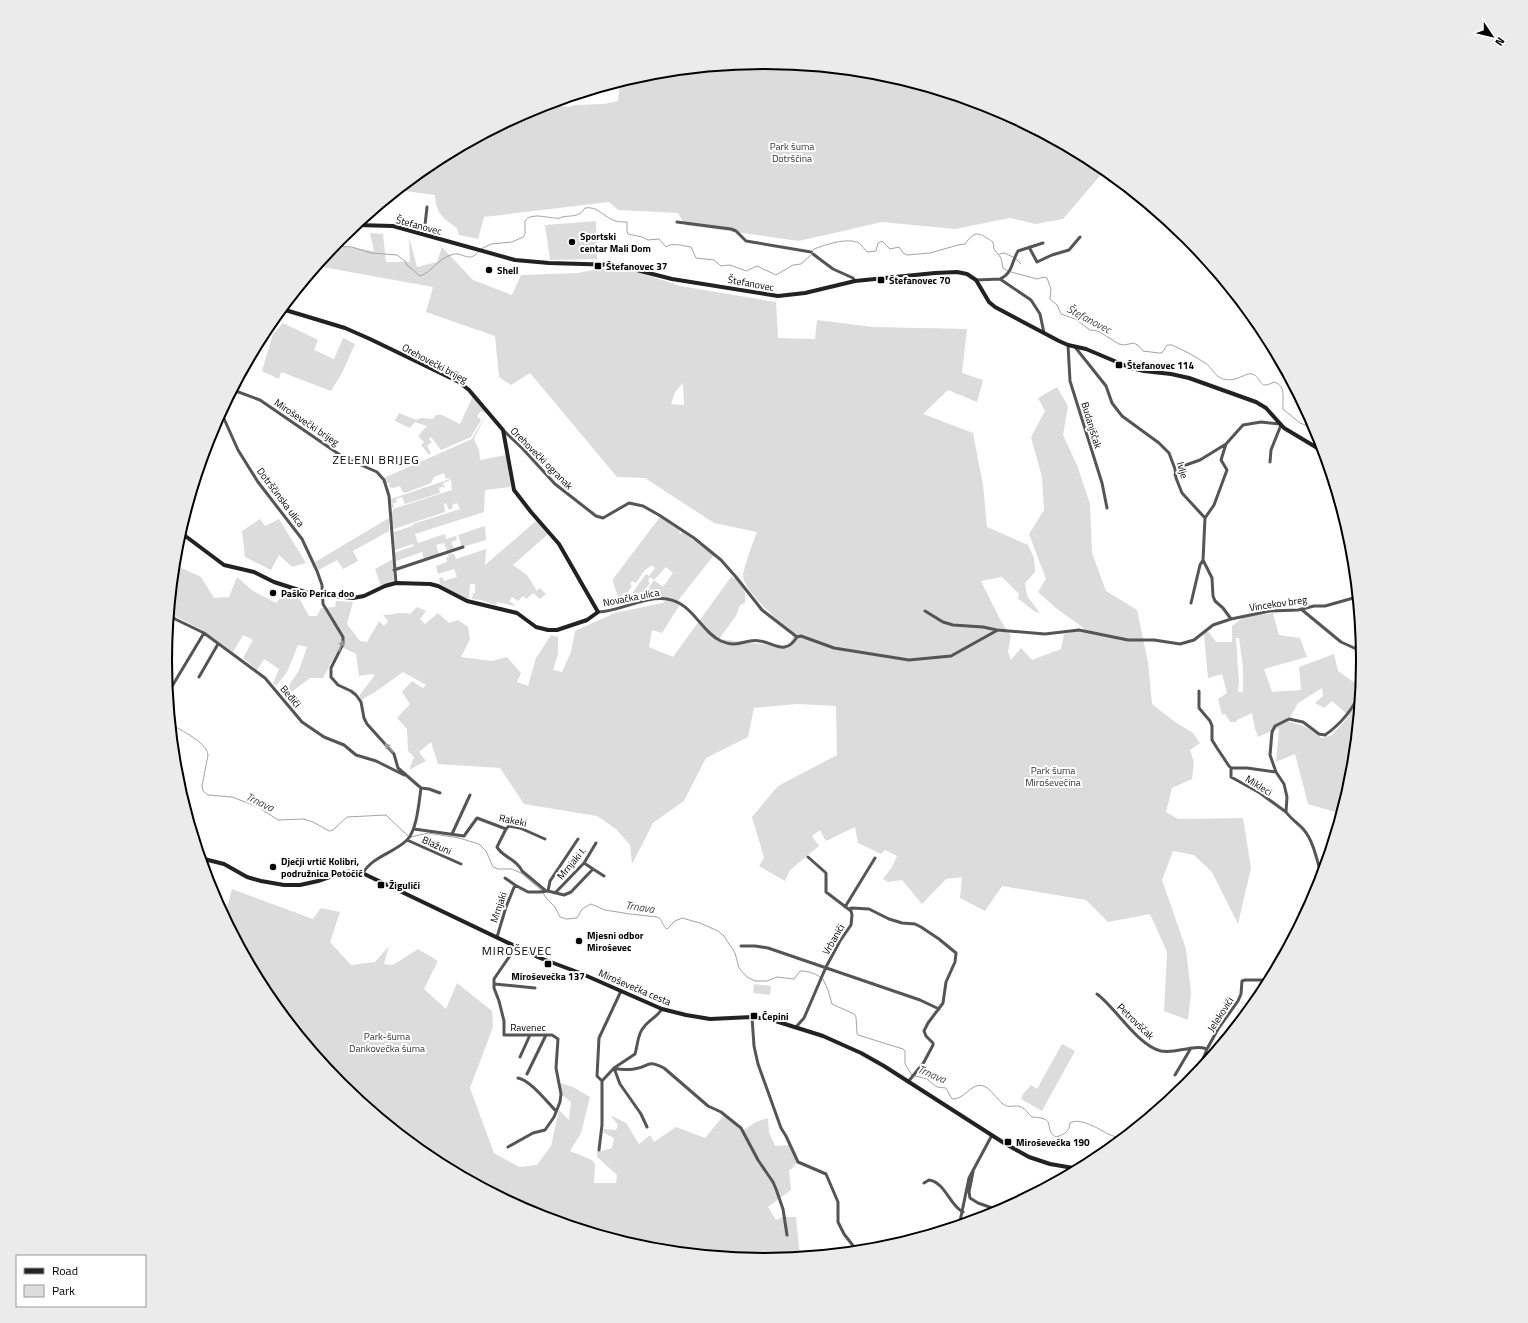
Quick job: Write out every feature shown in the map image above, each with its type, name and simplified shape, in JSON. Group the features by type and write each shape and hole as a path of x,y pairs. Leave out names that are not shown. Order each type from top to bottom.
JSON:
{"street":[{"path":"424,234 427,207"},
{"path":"677,222 731,229 736,231 746,241 812,253 833,269 853,278 855,281"},
{"name":"Štefanovec","path":"363,225 393,226 478,249 501,257 532,262 617,265 672,279 778,296 805,293 855,281 935,273 957,272 967,274 976,280"},
{"path":"1029,247 1037,262 1052,255 1069,250 1080,237"},
{"path":"1044,243 1018,251 1007,276 1000,279 976,280 991,304 1068,345 1086,349 1131,368 1189,378 1256,402 1266,408 1280,425 1293,435 1316,448"},
{"path":"1000,279 1031,300 1040,314 1044,333"},
{"name":"Orehovečki brijeg","path":"287,310 345,328 459,382 468,390 503,430"},
{"name":"Budanjščak","path":"1068,345 1070,381 1102,483 1107,508"},
{"name":"Ivlje","path":"1075,346 1106,386 1112,403 1122,416 1159,443 1169,453 1182,493 1205,518"},
{"name":"Miroševečki brijeg","path":"237,392 260,400 342,457 377,472 382,477 386,485 388,496 396,583"},
{"name":"Dotrščinska ulica","path":"224,419 238,450 258,482 302,539 317,571 322,585 323,604 343,637 343,644 331,668 331,677 338,685 352,691 356,695 361,702 364,718 367,724 394,754 398,768 408,777"},
{"path":"1175,475 1183,466 1200,460 1226,444 1243,425 1261,422 1280,425"},
{"path":"1270,462 1271,450 1280,425"},
{"path":"503,430 514,490 559,544 598,612"},
{"name":"Orehovečki ogranak","path":"503,430 522,448 555,484 596,516 603,518 626,504 635,504 653,512 694,538 721,560 736,576 762,610 797,637"},
{"path":"1191,603 1200,565 1203,560 1205,518 1214,505 1227,470 1221,460 1226,444"},
{"name":"Novačka ulica","path":"185,536 224,566 254,572 274,582 304,592 353,598 364,596 380,588 396,583 416,582 435,585 467,601 517,613 536,627 544,630 557,630 587,620 598,612 653,600 667,599 672,600 691,611 708,632 726,643 736,645 756,640 782,648 791,644 797,637"},
{"path":"394,570 462,547"},
{"path":"1203,560 1212,578 1213,596 1215,601 1223,608 1231,619"},
{"name":"Vincekov breg","path":"997,630 1045,634 1062,633 1070,630 1088,631 1128,640 1154,640 1180,644 1194,640 1213,625 1231,619 1270,611 1301,609 1336,603 1352,598"},
{"path":"1301,609 1341,642 1356,649"},
{"path":"925,611 943,622 953,625 983,627 997,630"},
{"name":"Beđići","path":"174,618 204,633 265,678 307,726 324,737 344,745 356,755 376,761 408,777"},
{"path":"797,637 806,637 834,648 909,660 951,656 997,630"},
{"path":"173,685 204,633"},
{"path":"199,677 218,644"},
{"name":"Mikleci","path":"1199,691 1199,708 1210,721 1212,726 1212,740 1231,768 1231,777 1260,793 1286,812"},
{"path":"1319,867 1311,843 1304,829 1292,820 1286,812 1287,796 1284,784 1276,772 1270,755 1272,732 1275,726 1289,719 1303,722 1319,734 1325,735 1336,727 1347,715 1355,702"},
{"name":"Mikleci","path":"1231,768 1248,768 1276,772"},
{"path":"408,777 415,781 421,788 440,793"},
{"path":"363,873 371,864 408,840 414,829 421,788"},
{"path":"452,834 470,795"},
{"name":"Rakeki","path":"414,829 464,836 477,818 506,829 509,826 520,828 546,839"},
{"path":"506,829 497,847 498,850 513,859 522,871 545,891 578,839"},
{"name":"Blažuni","path":"408,840 461,864"},
{"name":"Mrnjaki I.","path":"556,892 584,863 596,843"},
{"path":"808,857 826,873 826,892 849,910 852,908 869,909 897,922 914,924 927,930 956,953 946,982 943,1002 924,1031 933,1045 924,1062 908,1082"},
{"path":"845,907 875,858"},
{"name":"Miroševečka cesta","path":"206,859 224,864 247,877 284,885 300,885 318,881 344,872 358,871 540,958 580,973 662,1009 710,1019 752,1017 769,1019 823,1036 861,1053 992,1136 1036,1160 1071,1168"},
{"path":"584,863 604,876"},
{"name":"Mrnjaki","path":"497,937 506,907 515,885 528,892 545,891 556,892 564,895 571,892 593,869"},
{"path":"505,878 515,885"},
{"name":"Vrbanići","path":"796,1027 804,1018 826,968 851,925 852,911 849,910"},
{"path":"516,946 494,979 494,984 535,988"},
{"path":"741,946 768,948 920,1000 939,1009"},
{"name":"Jelekovići","path":"1203,1059 1218,1029 1242,994 1242,981 1264,980"},
{"name":"Ravenec","path":"494,984 504,1021 504,1035 552,1035 558,1039 556,1068 561,1094 560,1102 556,1111 545,1130 533,1133 508,1147"},
{"path":"602,1081 597,1076 599,1038 621,991"},
{"name":"Petrovščak","path":"1097,994 1134,1032 1152,1047 1167,1052 1199,1047 1207,1048"},
{"path":"599,1150 602,1125 602,1081 614,1068 635,1054 642,1028 659,1014 662,1009"},
{"path":"752,1017 754,1046 758,1064 781,1128 798,1162 826,1174 838,1202 838,1222 844,1234 854,1247"},
{"path":"520,1057 530,1035"},
{"path":"528,1074 546,1035"},
{"path":"1174,1075 1191,1048"},
{"path":"614,1068 624,1070 635,1069 646,1064 656,1064 664,1068 708,1106 722,1112 736,1123 741,1128 758,1160 773,1182 783,1208 787,1236"},
{"path":"614,1068 620,1084 641,1114 647,1127"},
{"path":"518,1078 523,1079 528,1083 556,1111"},
{"path":"961,1219 970,1178 992,1136"},
{"path":"973,1172 969,1192 970,1198 978,1203 993,1208"},
{"path":"924,1183 929,1180 933,1181 959,1210 963,1212"}],"green space":[{"name":"Park šuma Dotrščina","path":"764,69 803,70 841,74 880,80 917,89 954,100 991,114 1060,148 1101,175 1063,219 1036,224 1010,218 955,229 882,222 799,241 685,225 678,213 618,210 609,202 484,217 478,239 459,235 457,228 441,215 437,207 435,195 403,191 468,148 537,114 559,106 568,107 575,105 604,104 618,101 619,87 648,80 687,74 725,70"},
{"name":"Sportski centar Mali Dom","path":"596,221 597,259 550,260 545,225"},
{"name":"Park šuma Miroševečina","path":"370,233 383,234 386,262 410,262 409,237 417,267 437,262 442,247 473,280 512,295 521,275 577,273 605,268 641,273 680,286 776,302 778,338 815,339 817,320 873,327 967,329 962,373 983,380 977,402 948,390 923,414 973,433 983,485 987,527 1028,545 1034,558 1035,572 1025,583 1027,596 1040,613 1034,611 1018,599 1019,594 1002,577 981,581 1001,621 1011,636 1008,651 1011,660 1021,648 1032,660 1061,649 1064,634 1085,629 1057,609 1038,592 1046,579 1029,534 1044,510 1042,477 1031,437 1045,411 1038,398 1057,387 1068,406 1063,435 1077,465 1090,504 1092,553 1106,591 1137,610 1148,662 1152,704 1175,722 1193,733 1200,743 1190,750 1194,762 1192,779 1172,788 1166,812 1178,819 1243,818 1251,868 1238,924 1212,872 1194,855 1173,851 1162,880 1186,949 1191,993 1188,1020 1164,1011 1167,952 1150,914 1108,922 1086,900 1002,886 985,911 960,898 962,877 946,879 922,904 902,880 888,882 883,879 892,867 897,856 885,850 881,854 858,843 855,827 826,841 820,830 812,836 819,846 790,870 785,881 759,866 764,858 752,817 778,786 837,755 836,706 797,704 754,708 748,737 706,758 684,801 653,823 632,864 630,845 616,829 597,816 524,804 500,768 438,764 431,742 419,752 426,761 409,770 414,757 408,751 407,729 397,718 410,704 402,692 412,681 423,688 426,685 403,672 361,700 359,696 375,675 359,676 356,654 340,646 323,678 310,678 293,691 286,690 299,670 307,647 298,645 287,672 276,686 273,684 279,669 264,659 257,670 243,658 253,640 243,635 233,652 204,631 174,615 180,567 201,577 214,598 229,597 237,577 253,591 276,603 283,595 299,598 309,616 317,616 321,608 335,607 336,601 353,602 347,624 360,641 367,642 379,621 384,626 388,621 383,615 400,613 410,614 417,607 426,611 420,619 425,624 438,613 449,623 458,620 468,627 470,639 461,657 492,661 507,657 521,673 517,682 528,686 536,658 551,635 558,637 558,654 553,670 562,672 571,652 575,631 615,613 662,603 669,599 640,601 654,580 650,577 648,581 650,583 635,602 633,592 646,574 649,576 655,568 652,565 644,571 636,583 632,581 630,584 632,586 620,603 613,582 613,579 660,517 680,531 680,534 682,532 714,555 676,603 679,606 662,633 652,630 649,647 673,657 731,577 741,581 745,593 745,603 740,605 736,616 719,639 788,647 794,634 756,599 745,583 743,573 757,532 714,523 645,478 617,477 530,373 511,385 499,377 495,336 426,312 433,287 323,267 342,246 374,251","holes":["683,383 684,405 671,404 675,392","666,567 673,573 663,587 654,580"]},
{"path":"283,323 318,340 314,350 334,359 343,338 355,344 342,373 331,391 281,372 279,379 262,371 273,334"},
{"path":"473,396 485,410 485,413 481,411 477,416 481,420 471,437 441,450 431,437 429,439 432,442 427,446 431,453 429,455 421,445 424,442 418,436 427,426 415,422 410,428 395,421 399,413 416,420 421,418 433,419 436,415 442,415 460,424"},
{"path":"487,413 474,439 479,450 480,460 506,455 511,487 485,490 484,512 415,534 418,543 445,534 446,539 456,536 457,540 451,542 454,549 447,551 444,543 436,545 439,554 424,559 422,552 396,561 394,553 414,546 413,544 395,550 394,532 412,526 413,524 460,509 457,503 452,505 453,508 449,510 446,503 444,504 445,512 394,529 392,526 391,512 393,509 452,490 451,480 443,483 445,488 439,488 440,493 405,504 402,497 396,499 397,502 393,503 394,507 392,508 391,499 450,479 446,479 444,473 434,477 431,483 405,493 402,491 400,486 393,488 389,487 390,483 387,483 384,478 472,439"},
{"path":"389,518 389,531 353,551 358,561 343,569 337,560 319,570 315,562"},
{"path":"260,519 265,526 279,519 306,563 292,567 279,555 271,570 245,557 242,531"},
{"path":"536,521 548,534 513,565 527,575 537,591 540,588 546,594 540,599 533,593 526,599 523,596 518,601 512,597 509,601 515,605 514,606 498,602 495,605 481,600 472,599 473,593 475,593 475,584 470,584 469,598 467,599 440,586 439,578 442,577 444,581 457,577 454,569 438,574 436,566 447,562 446,557 449,557 448,554 454,554 456,559 486,549 485,565"},
{"path":"485,526 486,540 462,547 458,535"},
{"path":"393,559 394,580 392,583 381,586 375,569"},
{"path":"1273,613 1279,635 1300,638 1307,657 1264,669 1272,692 1301,690 1299,667 1334,654 1338,671 1355,683 1351,739 1345,777 1337,811 1308,804 1295,754 1276,762 1279,728 1258,737 1252,713 1237,720 1236,722 1230,722 1225,714 1222,715 1218,699 1227,693 1222,674 1208,678 1204,634 1208,631 1216,642 1232,642 1232,626 1244,617","holes":["1236,638 1239,638 1243,667 1243,692 1238,692 1239,682","1322,688 1323,696 1315,703 1324,708 1332,701 1349,716 1332,735 1322,738 1306,727 1288,721 1298,703"]},
{"name":"Park-šuma Dankovečka šuma","path":"232,889 313,919 321,908 340,912 330,942 351,965 375,962 389,946 384,964 393,965 418,949 438,961 424,989 446,1009 457,983 492,1011 493,1027 470,1088 494,1153 519,1167 537,1165 551,1146 559,1110 569,1120 571,1102 562,1095 560,1083 573,1087 590,1097 581,1133 570,1151 592,1160 595,1164 594,1183 616,1183 617,1175 597,1157 597,1152 612,1148 614,1138 604,1133 603,1129 616,1130 618,1125 611,1116 626,1123 639,1144 650,1135 654,1142 676,1127 705,1138 724,1115 742,1131 756,1122 768,1118 769,1132 775,1146 789,1145 797,1163 789,1171 791,1190 768,1207 776,1220 783,1217 796,1217 800,1253 725,1253 648,1243 574,1223 537,1209 468,1175 403,1132 373,1107 319,1052 271,991 251,958 226,909"},
{"path":"754,984 771,986 770,995 753,993"},
{"path":"1062,1044 1075,1051 1042,1111 1021,1099 1023,1094 1031,1085 1037,1089"}],"waterway":[{"name":"Štefanovec","path":"481,249 491,244 512,242 523,237 525,234 525,221 528,218 535,216 558,218 575,216 585,208 593,208 615,221 627,222 628,234 648,240 659,239 666,247 671,245 691,247 696,258 714,260 721,266 730,265 746,271 757,266 776,275 793,265 801,264 811,255"},
{"name":"Štefanovec","path":"812,252 814,249 842,241 854,241 859,243 868,252 876,251 878,243 882,241 890,249 899,247 903,253 907,255 930,253 965,244 972,236 978,234 993,242 994,249 1001,258 1003,268 1008,271"},
{"name":"Štefanovec","path":"342,246 352,247 371,253 397,255 420,276 447,257 455,254 472,257 479,251"},
{"path":"999,254 1004,253 1013,257"},
{"path":"1016,259 1021,264"},
{"name":"Štefanovec","path":"1011,272 1037,279 1044,277 1047,278 1051,289 1050,299 1057,305 1061,314 1075,319 1090,330 1098,331 1119,344 1124,345 1134,343 1143,351 1159,353 1162,353 1167,345 1172,345 1201,360 1220,378 1232,380 1247,374 1252,374 1258,378 1262,384 1265,385 1274,382 1278,384 1281,386 1283,393 1283,409 1300,423 1307,426"},
{"name":"Trnava","path":"176,727 193,737 207,750 208,755 202,786 203,791 208,795 232,797 258,807 278,820 304,819 329,831 333,830 347,817 386,815 408,836"},
{"name":"Trnava","path":"411,837 428,833 459,838 479,844 486,851 493,867 498,869 512,869 521,873 541,890 555,907 560,917 566,919 577,918 582,909 591,904 605,910 657,917 667,929 675,921 682,918 700,923 718,931 724,936 735,953 739,968 747,977 755,981 767,981 777,977 794,979 800,971 811,972 820,977"},
{"name":"Trnava","path":"823,979 832,1004 854,1014 856,1017 858,1035 903,1049 905,1051 905,1064 912,1075 927,1079 937,1087 946,1088 952,1099 959,1098 976,1086 980,1085 988,1088 1005,1105 1021,1107 1032,1117 1045,1119 1049,1124 1050,1131 1056,1137 1066,1132 1069,1129 1070,1123 1079,1121 1117,1137"}],"place":[{"name":"Sportski centar Mali Dom","path":"572,242"},
{"name":"Štefanovec 37","path":"598,266"},
{"name":"Shell","path":"489,270"},
{"name":"Štefanovec 70","path":"881,280"},
{"name":"Štefanovec 114","path":"1119,365"},
{"name":"Paško Perica doo","path":"273,593"},
{"name":"Dječji vrtić Kolibri, podružnica Potočić","path":"273,867"},
{"name":"Žigulići","path":"381,885"},
{"name":"Mjesni odbor Miroševec","path":"579,941"},
{"name":"Miroševečka 137","path":"548,964"},
{"name":"Čepini","path":"754,1016"},
{"name":"Miroševečka 190","path":"1008,1142"}],"district":[{"name":"ZELENI BRIJEG","path":"376,460"},
{"name":"MIROŠEVEC","path":"517,951"}]}
